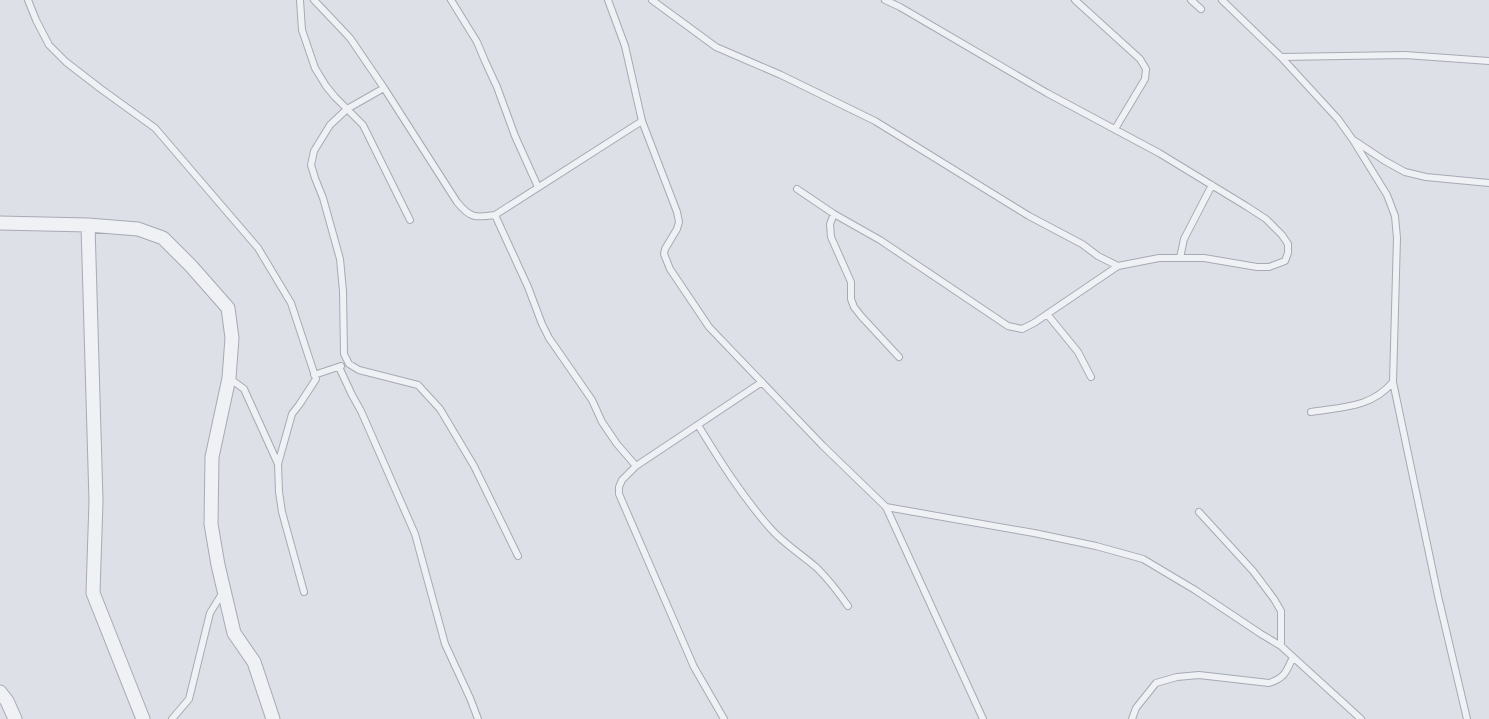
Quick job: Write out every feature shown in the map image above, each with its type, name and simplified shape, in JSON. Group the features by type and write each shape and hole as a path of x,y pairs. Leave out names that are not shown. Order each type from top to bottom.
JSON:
{"street":[{"path":"0,223 88,225 138,229 163,238 228,308 232,338 229,378 212,457 211,524 234,633 254,662 273,719"},
{"path":"88,225 96,501 93,593 143,719"},
{"path":"0,692 7,700 15,719"}],"lane":[{"path":"28,0 36,20 49,45 66,62 101,90 155,128 258,248 290,303 316,379 299,406 292,414 278,464 278,492 282,512 304,592"},
{"path":"300,0 302,30 315,68 326,86 363,125 410,220"},
{"path":"314,0 350,38 457,202 465,212 473,216 481,218 495,216 642,121"},
{"path":"451,0 477,42 486,61 515,136 538,187"},
{"path":"609,0 625,46 642,121 677,212 679,222 677,229 665,249 664,254 670,269 709,327 823,446 886,507 983,719"},
{"path":"652,0 716,47 780,75 875,121 1029,216 1082,244 1098,256 1118,266"},
{"path":"797,189 834,214 880,240 1008,326 1022,329 1034,323 1118,266 1159,258 1204,258 1257,267 1269,267 1285,261 1288,253 1288,244 1282,235 1266,219 1159,153 1047,93 900,7 885,0"},
{"path":"1076,0 1140,59 1146,69 1145,79 1115,129"},
{"path":"1191,0 1201,9"},
{"path":"1222,0 1281,57 1338,119 1353,140 1387,195 1394,216 1397,238 1393,382 1438,596 1467,719"},
{"path":"1281,57 1405,55 1489,61"},
{"path":"384,88 347,109 330,125 314,151 311,165 325,204 340,259 343,291 344,354 349,364 360,370 418,385 440,409 474,466 518,556"},
{"path":"1353,140 1405,172 1426,178 1489,183"},
{"path":"1180,258 1184,239 1212,185"},
{"path":"834,214 830,224 831,237 851,282 851,299 861,316 899,356"},
{"path":"495,216 528,287 549,338 592,400 602,422 617,444 636,466"},
{"path":"1047,314 1078,352 1091,377"},
{"path":"314,375 349,364"},
{"path":"339,367 361,411 415,534 445,644 478,719"},
{"path":"229,378 244,389 278,464"},
{"path":"724,719 694,667 620,494 619,487 622,480 636,466 762,382"},
{"path":"1311,412 1353,406 1373,400 1386,390 1393,382"},
{"path":"698,425 729,475 770,529 817,569 848,606"},
{"path":"886,507 1034,533 1096,546 1143,559 1195,590 1281,646 1361,719"},
{"path":"1199,512 1253,571 1274,599 1281,611 1281,646"},
{"path":"172,719 189,699 210,613 224,591"},
{"path":"1132,719 1136,708 1156,683 1177,676 1199,675 1269,683 1279,680 1285,674 1293,657"}]}
